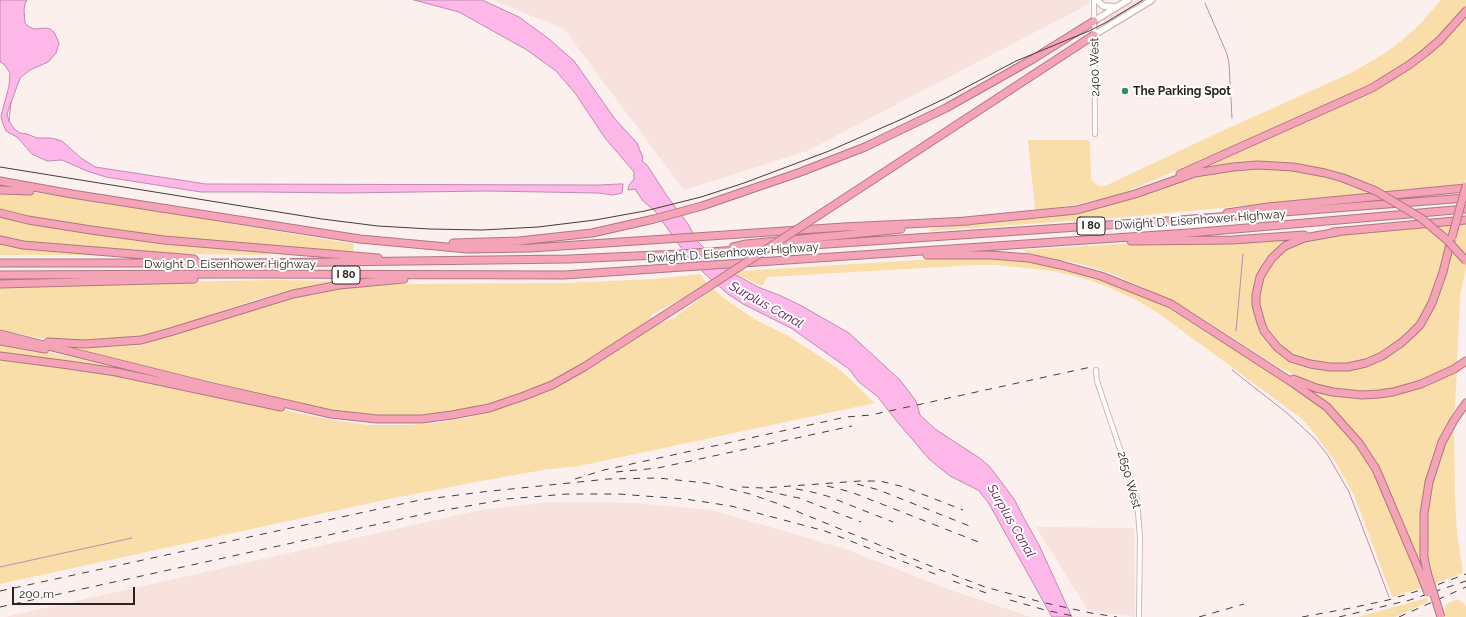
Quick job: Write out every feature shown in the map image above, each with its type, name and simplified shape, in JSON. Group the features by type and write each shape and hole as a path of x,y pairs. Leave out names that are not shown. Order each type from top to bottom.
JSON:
{"highway":[{"path":"1135,194 1372,88 1405,68 1426,52 1440,40 1466,11"},
{"path":"360,239 414,243 519,241 592,232 654,219 709,204 872,144 946,108 1033,59 1094,21"},
{"path":"0,334 135,368 331,414 400,420 444,416 481,410 552,385 578,371 1094,35"},
{"path":"716,251 746,244 1077,210 1135,194 1211,169 1258,165 1293,167 1325,173 1343,178 1376,191 1421,218 1447,240 1466,261"},
{"path":"0,181 72,194 360,239 476,249 531,248 969,221"},
{"path":"1166,221 1268,207 1466,187 1443,272 1432,303 1420,325 1401,343 1382,356 1360,364 1348,366 1310,364 1291,358 1277,348 1264,331 1256,305 1258,286 1260,277 1272,258 1285,246 1304,238 1338,232"},
{"path":"0,190 72,194"},
{"name":"Dwight D. Eisenhower Highway","path":"0,263 422,262 569,259 680,254 1166,221 1466,198"},
{"name":"Dwight D. Eisenhower Highway","path":"0,276 233,274 564,275 1069,241 1466,209"},
{"path":"0,213 51,224 164,240 422,262"},
{"path":"1069,241 1233,240 1466,220"},
{"path":"0,240 23,245 84,251 252,263"},
{"path":"867,255 990,255 1029,258 1086,271 1171,304 1309,394 1326,407 1359,443 1376,470 1424,573 1440,617"},
{"path":"0,284 203,279 233,274"},
{"path":"32,341 85,344 141,340 308,291 338,285 457,275"},
{"path":"0,340 135,368"},
{"path":"0,356 109,371 340,419 350,420 367,418"},
{"path":"1269,368 1316,388 1339,393 1362,394 1393,392 1421,384 1441,376 1466,361"},
{"path":"1424,573 1424,514 1429,482 1442,442 1454,420 1466,403"}],"main road":[{"path":"1095,0 1106,7 1118,6"},
{"path":"1094,21 1128,0"},
{"path":"1094,35 1152,0"}],"street":[{"name":"2400 West","path":"1095,0 1095,134"},
{"name":"2650 West","path":"1096,370 1097,381 1138,506 1140,538 1139,617"}],"shaded area":[{"path":"492,0 1089,0 1089,4 807,151 684,190 564,29"},
{"path":"1136,0 1146,0 1105,25 1103,19"},
{"path":"1441,0 1466,0 1466,6 1422,51 1383,78 1351,94 1115,196 1073,205 1035,210 1028,140 1088,140 1090,143 1091,179 1098,186 1105,186 1224,130 1351,73 1385,53 1401,41 1419,25"},
{"path":"1466,16 1466,179 1464,185 1427,189 1414,188 1387,192 1373,185 1338,173 1298,165 1248,162 1219,165 1202,169 1201,166 1346,104 1396,78 1429,54 1446,39"},
{"path":"1231,168 1287,168 1330,176 1376,193 1138,216 930,231 929,229 974,223 1041,218 1092,210 1128,199 1179,180"},
{"path":"0,191 37,193 69,197 354,244 353,252 267,247 170,238 57,222 0,210"},
{"path":"0,217 27,223 269,252 269,255 180,254 26,243 0,238"},
{"path":"1459,224 1466,224 1466,268 1460,296 1457,364 1433,377 1386,391 1353,392 1322,387 1275,365 1191,311 1142,287 1113,274 1081,264 1025,253 1025,250 1134,243 1296,237 1286,241 1270,254 1264,261 1256,276 1253,302 1257,322 1267,342 1275,350 1292,361 1348,368 1408,340 1441,284"},
{"path":"1453,225 1432,296 1414,328 1387,350 1367,359 1350,363 1331,364 1312,362 1287,353 1267,333 1258,303 1260,280 1283,248 1308,238"},
{"path":"0,243 103,253 103,255 0,255"},
{"path":"986,257 1046,264 1095,277 1137,292 1175,312 1304,394 1340,424 1364,455 1377,477 1424,587 1392,597 1354,495 1335,461 1301,418 1158,313 1138,301 1108,287 1086,279 1053,271 996,265 768,277 762,286 736,274 741,271"},
{"path":"700,274 707,283 692,293 653,314 646,323 563,376 526,392 494,403 460,411 427,415 366,415 329,410 65,347 110,347 137,344 163,338 298,295 353,286 387,284 563,283 655,279"},
{"path":"271,280 344,281 302,288 258,299 171,329 131,337 89,341 34,337 0,330 0,286"},
{"path":"713,289 756,320 790,337 839,369 875,403 579,466 543,470 389,499 0,584 0,359 98,372 337,421 370,425 437,423 471,417 512,405 552,390 586,371 660,323 674,318"},
{"path":"0,343 53,353 173,380 0,354"},
{"path":"1457,370 1455,409 1434,450 1424,485 1419,531 1424,573 1356,436 1337,414 1311,392 1312,389 1391,395 1412,391 1429,385"},
{"path":"1454,422 1455,499 1457,532 1463,573 1434,584 1431,574 1426,532 1426,509 1439,455"},
{"path":"549,502 634,503 712,510 845,549 956,592 1031,617 5,617 480,510"},
{"path":"1036,527 1134,528 1135,617 1088,610"},
{"path":"1427,598 1428,602 1395,617 1358,617"},
{"path":"1458,599 1466,606 1466,617 1444,617 1446,604"}],"water":[{"path":"0,0 27,0 24,10 25,23 34,29 50,29 54,32 59,43 56,53 48,62 30,70 20,78 7,114 9,121 14,129 20,133 37,138 51,138 62,141 81,158 95,167 206,184 623,184 622,193 613,195 598,193 488,191 342,193 201,192 106,177 87,171 62,160 47,161 32,154 17,137 6,131 3,124 1,116 9,86 10,73 4,64 0,62"},
{"name":"Surplus Canal","path":"414,0 482,0 519,17 549,39 574,61 615,119 637,143 643,158 642,161 647,165 667,196 688,224 698,242 727,270 758,287 800,305 849,333 900,380 916,401 920,415 935,429 981,459 990,467 1014,499 1039,545 1072,617 1052,617 988,502 978,490 950,476 929,459 878,397 859,382 849,369 791,328 743,304 728,294 704,273 680,246 655,211 643,201 635,189 628,190 629,185 634,179 634,172 605,138 575,93 556,71 527,50 459,12"}],"waterway":[{"path":"1205,3 1227,54 1229,63 1232,118"},
{"path":"9,121 11,102"},
{"path":"1236,331 1243,254"},
{"path":"1232,370 1287,413 1314,438 1327,454 1349,492 1389,597"},
{"path":"0,567 132,538"}],"tram line":[{"path":"0,167 322,219 378,226 482,230 538,227 595,220 645,211 701,197 744,183 829,151 946,98 1016,61 1089,31 1143,0"}],"railway":[{"path":"575,479 604,470 846,417 871,415 1091,367"},
{"path":"616,472 658,468 852,426"},
{"path":"0,591 420,500 608,479 658,478 706,483 750,494 779,504 985,587 1041,602 1117,617"},
{"path":"742,487 763,488 880,481 904,487 963,510"},
{"path":"857,484 879,490 972,527"},
{"path":"827,486 851,492 981,543"},
{"path":"796,489 827,496 893,522"},
{"path":"766,491 799,498 861,522"},
{"path":"0,607 429,513 507,499 567,494 618,494 685,499 731,506 825,531 940,576"},
{"path":"1302,617 1388,600 1434,586 1466,574"},
{"path":"953,581 989,594"},
{"path":"1339,617 1410,600 1466,581"},
{"path":"1399,617 1466,587"},
{"path":"1010,600 1045,610 1078,617"},
{"path":"1199,617 1244,604"}],"place":[{"name":"The Parking Spot","path":"1125,91"}]}
